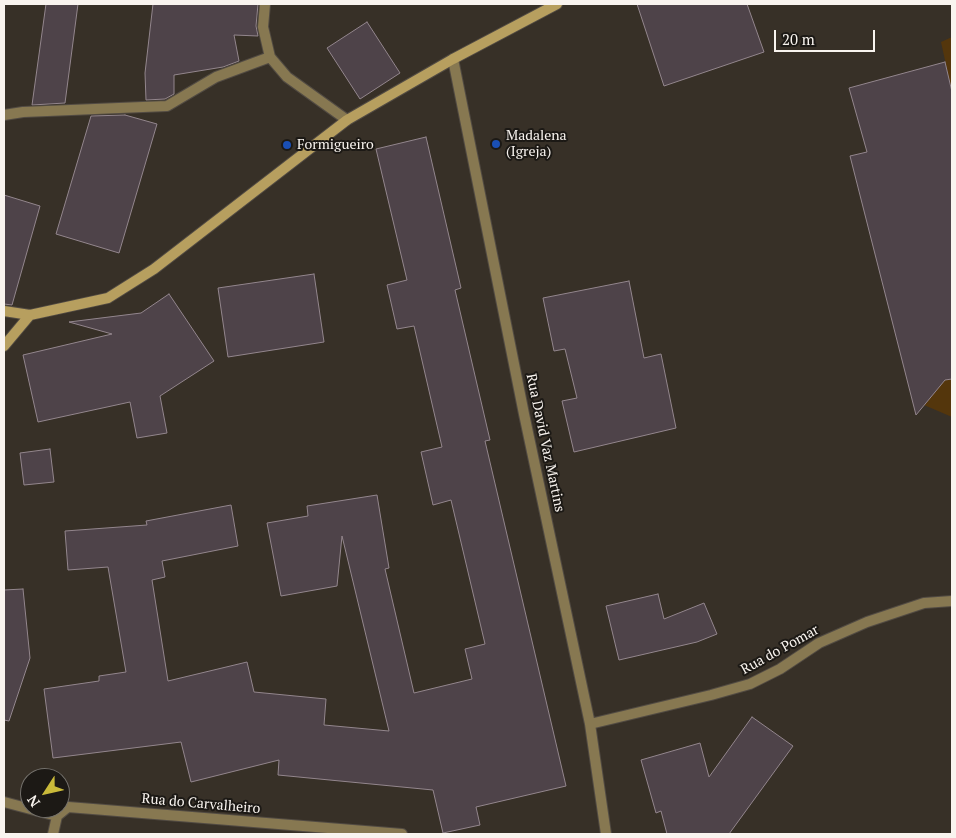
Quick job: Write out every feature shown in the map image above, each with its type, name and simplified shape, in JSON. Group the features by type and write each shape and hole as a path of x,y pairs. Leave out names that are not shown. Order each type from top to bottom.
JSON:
{"street":[{"path":"265,4 263,27 270,57 288,77 347,120"},
{"path":"4,311 30,315 108,298 154,269 347,120 453,58 557,4"},
{"path":"4,115 23,112 166,106 216,77 270,57"},
{"name":"Rua David Vaz Martins","path":"453,58 522,404 590,724 606,834"},
{"path":"4,346 30,315"},
{"name":"Rua do Pomar","path":"590,724 750,684 780,669 819,643 867,622 924,603 952,601"},
{"path":"4,802 20,806"},
{"name":"Rua do Carvalheiro","path":"70,807 402,834"},
{"path":"54,834 57,818"}],"shaded area":[{"path":"952,37 952,92 941,42"},
{"path":"952,371 952,417 924,405"}],"building":[{"path":"46,4 78,4 65,103 32,105"},
{"path":"153,4 258,4 256,26 258,36 234,35 239,61 223,67 174,75 174,94 165,99 146,100 145,73"},
{"path":"637,4 747,4 764,52 664,86"},
{"path":"367,22 400,73 360,99 327,48"},
{"path":"945,62 952,92 952,379 945,380 916,415 850,156 867,152 849,88"},
{"path":"125,115 157,124 119,253 56,234 91,116"},
{"path":"426,137 461,288 455,290 490,440 485,441 566,786 476,807 480,825 443,833 433,790 278,775 279,760 191,782 181,742 53,758 44,689 99,681 99,676 126,672 108,567 68,570 65,531 147,525 146,521 231,505 238,546 162,561 165,577 152,580 168,681 247,662 254,692 326,699 324,725 389,731 342,536 337,586 281,596 267,523 308,516 307,506 377,495 389,568 385,569 414,693 472,679 465,649 485,644 451,500 433,505 421,452 442,447 414,326 397,329 387,285 407,280 376,149"},
{"path":"4,195 40,206 12,305 4,304"},
{"path":"314,274 324,342 228,357 218,288"},
{"path":"629,281 644,358 661,354 676,428 574,452 562,401 577,398 565,349 554,351 543,298"},
{"path":"169,294 214,361 160,396 167,433 137,438 130,402 38,422 23,355 112,334 69,322 141,313"},
{"path":"50,449 54,482 24,485 20,453"},
{"path":"23,589 30,658 9,721 4,720 4,590"},
{"path":"658,594 664,619 704,603 717,634 697,642 619,660 606,606"},
{"path":"752,717 793,746 729,834 667,834 661,811 656,813 641,760 700,743 709,777"}],"place":[{"name":"Madalena (Igreja)","path":"496,144"},
{"name":"Formigueiro","path":"287,145"}]}
